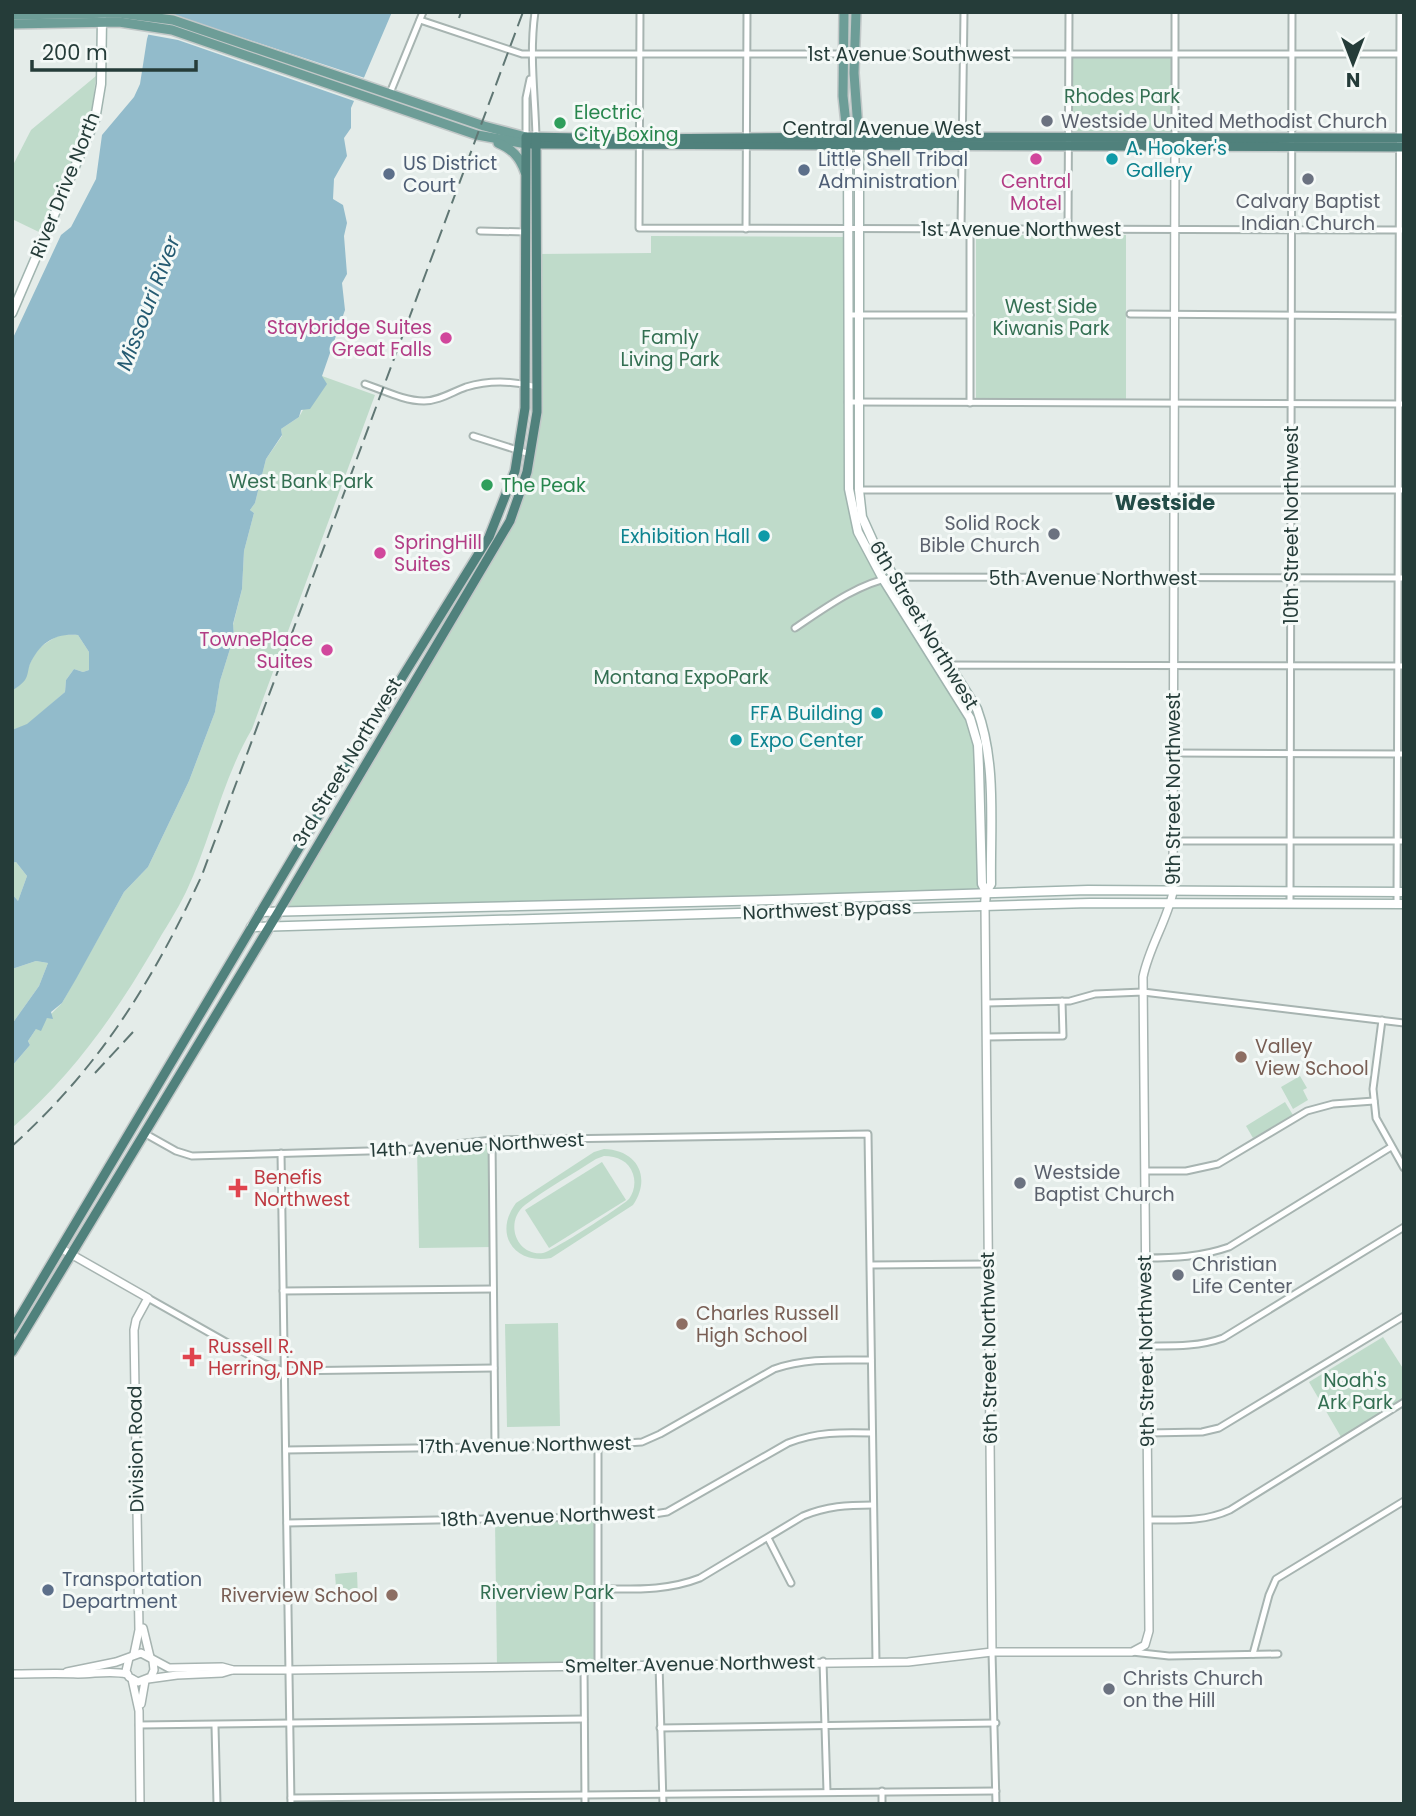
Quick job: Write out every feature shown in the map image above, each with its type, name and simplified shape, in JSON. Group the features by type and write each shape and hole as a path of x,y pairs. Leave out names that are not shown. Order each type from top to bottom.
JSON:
{"highway":[{"name":"Central Avenue West","path":"531,141 1401,143"},
{"name":"3rd Street Northwest","path":"12,1330 392,691 489,537 508,494 520,451 525,408 526,173 531,141"},
{"name":"3rd Street Northwest","path":"12,1352 498,544 523,489 531,455 537,387 537,232 531,141"}],"main road":[{"path":"844,12 843,96 848,141"},
{"path":"856,12 854,74 859,141"},
{"path":"12,15 119,18"},
{"path":"12,24 102,16"},
{"name":"River Drive North","path":"12,313 95,120 101,84 102,16"},
{"name":"Central Avenue West","path":"119,18 173,20 531,141"},
{"name":"Central Avenue West","path":"119,18 172,30 490,139 531,141"},
{"path":"490,139 511,149 521,161 526,173"},
{"name":"6th Street Northwest","path":"848,141 862,517 867,532 944,666 970,718 978,745 985,905"},
{"name":"6th Street Northwest","path":"853,229 859,141"},
{"name":"6th Street Northwest","path":"854,315 848,402 849,489 852,513 858,532 883,579 944,666"},
{"name":"Northwest Bypass","path":"260,912 1088,890 1400,892"},
{"name":"Northwest Bypass","path":"251,927 985,905 1400,904"}],"street":[{"path":"390,93 423,12"},
{"path":"531,141 535,98 531,54 535,12"},
{"path":"640,12 640,142"},
{"path":"746,229 747,12"},
{"path":"961,229 964,12"},
{"path":"1068,229 1069,12"},
{"path":"1175,12 1175,142"},
{"name":"10th Street Northwest","path":"1290,904 1292,12"},
{"path":"1400,12 1400,904"},
{"name":"1st Avenue Southwest","path":"420,20 522,54 1402,54"},
{"path":"531,76 526,98 531,141"},
{"name":"1st Avenue Northwest","path":"640,142 639,228 1401,230"},
{"name":"9th Street Northwest","path":"1145,1645 1149,1631 1149,1520 1143,992 1145,965 1171,904 1173,892 1175,142"},
{"path":"970,229 970,403"},
{"path":"480,231 537,232"},
{"path":"1130,314 1399,316"},
{"path":"854,315 970,315"},
{"path":"365,384 413,400 425,401 478,385 506,382 537,387"},
{"path":"848,402 1401,404"},
{"path":"473,436 531,455"},
{"path":"849,489 1401,490"},
{"name":"5th Avenue Northwest","path":"795,628 850,594 893,577 1401,578"},
{"path":"944,666 1401,666"},
{"path":"1174,753 1401,754"},
{"path":"1173,841 1400,841"},
{"name":"6th Street Northwest","path":"985,905 992,1652 996,1723 996,1804"},
{"path":"986,1003 1062,1001 1102,992 1143,992 1404,1023"},
{"path":"987,1037 1063,1037 1062,1001"},
{"path":"1382,1020 1374,1101 1376,1118 1404,1168"},
{"path":"1145,1171 1204,1168 1218,1164 1307,1111 1333,1104 1374,1101"},
{"name":"14th Avenue Northwest","path":"135,1127 176,1151 192,1156 403,1150 492,1140 869,1134 871,1265"},
{"path":"492,1140 495,1446"},
{"path":"1145,1258 1195,1257 1229,1247 1391,1147"},
{"path":"281,1153 291,1801 584,1794 996,1791"},
{"path":"1147,1346 1187,1346 1223,1338 1404,1227"},
{"path":"62,1249 263,1363 284,1371 494,1368"},
{"path":"876,1662 871,1265 988,1264"},
{"path":"284,1291 493,1289"},
{"name":"Division Road","path":"132,1656 138,1640 134,1330 148,1297"},
{"path":"1148,1433 1202,1432 1219,1428 1404,1316"},
{"name":"17th Avenue Northwest","path":"286,1450 642,1442 774,1369 814,1360 871,1360"},
{"path":"1149,1520 1198,1520 1230,1510 1404,1402"},
{"name":"18th Avenue Northwest","path":"287,1522 641,1516 667,1511 788,1443 808,1435 830,1432 872,1433"},
{"path":"598,1445 598,1665"},
{"path":"1253,1654 1276,1579 1404,1501"},
{"path":"599,1589 663,1589 681,1586 700,1578 821,1508 873,1505"},
{"path":"768,1538 791,1583"},
{"name":"Division Road","path":"138,1602 144,1637 152,1659"},
{"name":"Smelter Avenue Northwest","path":"152,1659 169,1668 222,1667 233,1670 908,1662 992,1652 1132,1652 1145,1645"},
{"path":"1132,1652 1169,1656 1278,1654"},
{"path":"12,1674 67,1672 145,1653 152,1659 154,1670 147,1680 139,1711 140,1804"},
{"path":"132,1656 125,1668 139,1711"},
{"path":"823,1661 827,1792"},
{"path":"659,1664 663,1804"},
{"path":"584,1665 585,1804"},
{"name":"Smelter Avenue Northwest","path":"147,1680 233,1670"},
{"path":"67,1672 76,1674 112,1671 147,1680"},
{"path":"139,1725 584,1719"},
{"path":"660,1728 996,1723"},
{"path":"215,1726 217,1804"},
{"path":"882,1791 882,1804"}],"green space":[{"name":"Rhodes Park","path":"1069,54 1175,55 1175,138 1069,138"},
{"path":"96,76 91,119 43,234 12,219 12,167 31,130"},
{"name":"West Side Kiwanis Park","path":"976,235 1126,235 1126,400 976,399"},
{"name":"Montana ExpoPark","path":"651,236 847,237 846,492 858,532 974,733 986,892 279,911 498,544 523,489 537,412 537,254 651,253"},
{"name":"West Bank Park","path":"322,376 375,395 252,729 233,769 195,872 175,913 139,974 107,1021 73,1066 12,1128 12,1066 30,1045 28,1041 36,1029 62,1003 124,892 148,867 189,781 215,712 220,681 234,636 233,625 242,589 244,551 254,513 250,510 255,503 266,459 282,436 281,429 299,417"},
{"path":"62,634 78,635 89,652 89,670 83,672 74,669 66,680 65,692 27,725 12,730 12,691 24,678 38,650"},
{"path":"16,862 27,876 18,901 12,894 12,863"},
{"path":"36,961 48,963 39,986 12,1024 12,969"},
{"path":"1300,1076 1307,1088 1303,1090 1308,1100 1293,1109 1281,1087"},
{"path":"1285,1102 1293,1115 1253,1138 1246,1126"},
{"path":"492,1140 493,1247 419,1248 417,1148"},
{"path":"604,1149 616,1151 633,1160 641,1175 641,1185 633,1205 551,1258 527,1257 518,1252 507,1236 509,1215 516,1203 594,1152","holes":["609,1156 622,1160 631,1169 634,1184 629,1199 560,1245 543,1253 526,1249 520,1244 514,1228 515,1220 525,1205 596,1159"]},
{"path":"602,1162 626,1200 549,1248 525,1210"},
{"path":"558,1323 560,1426 507,1427 505,1324"},
{"name":"Noah's Ark Park","path":"1383,1337 1404,1370 1404,1398 1341,1437 1309,1382"},
{"name":"Riverview Park","path":"598,1518 598,1665 497,1667 495,1520"},
{"path":"357,1572 358,1599 337,1600 335,1574"}],"water":[{"name":"Missouri River","path":"155,12 392,12 351,108 351,128 344,138 347,156 334,179 333,199 343,205 347,223 344,236 347,274 342,283 345,310 322,376 327,384 310,409 301,410 299,417 281,429 282,435 266,459 255,503 250,510 254,513 244,551 242,589 233,624 234,636 220,681 215,712 189,781 148,867 124,892 62,1003 51,1012 53,1019 47,1018 41,1031 36,1029 28,1041 30,1045 12,1066 12,1024 39,986 48,963 36,961 12,969 12,894 18,901 27,876 16,862 12,863 12,730 27,724 65,692 66,680 74,669 83,672 89,670 89,652 78,635 62,636 49,641 38,650 25,680 12,691 12,340 61,235 71,227 96,179 102,135 134,97 140,84 147,39"}],"pier":[{"path":"151,12 182,18 368,79 357,102 178,40 145,34"}],"railway":[{"path":"459,18 461,12"},
{"path":"12,1146 72,1086 121,1021 164,951 202,875 523,12"},
{"path":"95,1073 133,1032"}],"place":[{"name":"Westside United Methodist Church","path":"1047,121"},
{"name":"Electric City Boxing","path":"560,123"},
{"name":"Central Motel","path":"1036,159"},
{"name":"A. Hooker's Gallery","path":"1112,159"},
{"name":"Little Shell Tribal Administration","path":"804,170"},
{"name":"US District Court","path":"389,174"},
{"name":"Calvary Baptist Indian Church","path":"1308,179"},
{"name":"Staybridge Suites Great Falls","path":"446,338"},
{"name":"The Peak","path":"487,485"},
{"name":"Solid Rock Bible Church","path":"1054,534"},
{"name":"Exhibition Hall","path":"764,536"},
{"name":"SpringHill Suites","path":"380,553"},
{"name":"TownePlace Suites","path":"327,650"},
{"name":"FFA Building","path":"877,713"},
{"name":"Expo Center","path":"736,740"},
{"name":"Valley View School","path":"1241,1057"},
{"name":"Westside Baptist Church","path":"1020,1183"},
{"name":"Benefis Northwest","path":"238,1188"},
{"name":"Christian Life Center","path":"1178,1275"},
{"name":"Charles Russell High School","path":"682,1324"},
{"name":"Russell R. Herring, DNP","path":"192,1357"},
{"name":"Transportation Department","path":"48,1590"},
{"name":"Riverview School","path":"392,1595"},
{"name":"Christs Church on the Hill","path":"1109,1689"}],"district":[{"name":"Westside","path":"1165,502"}],"park label":[{"name":"Famly Living Park","path":"670,348"}]}
